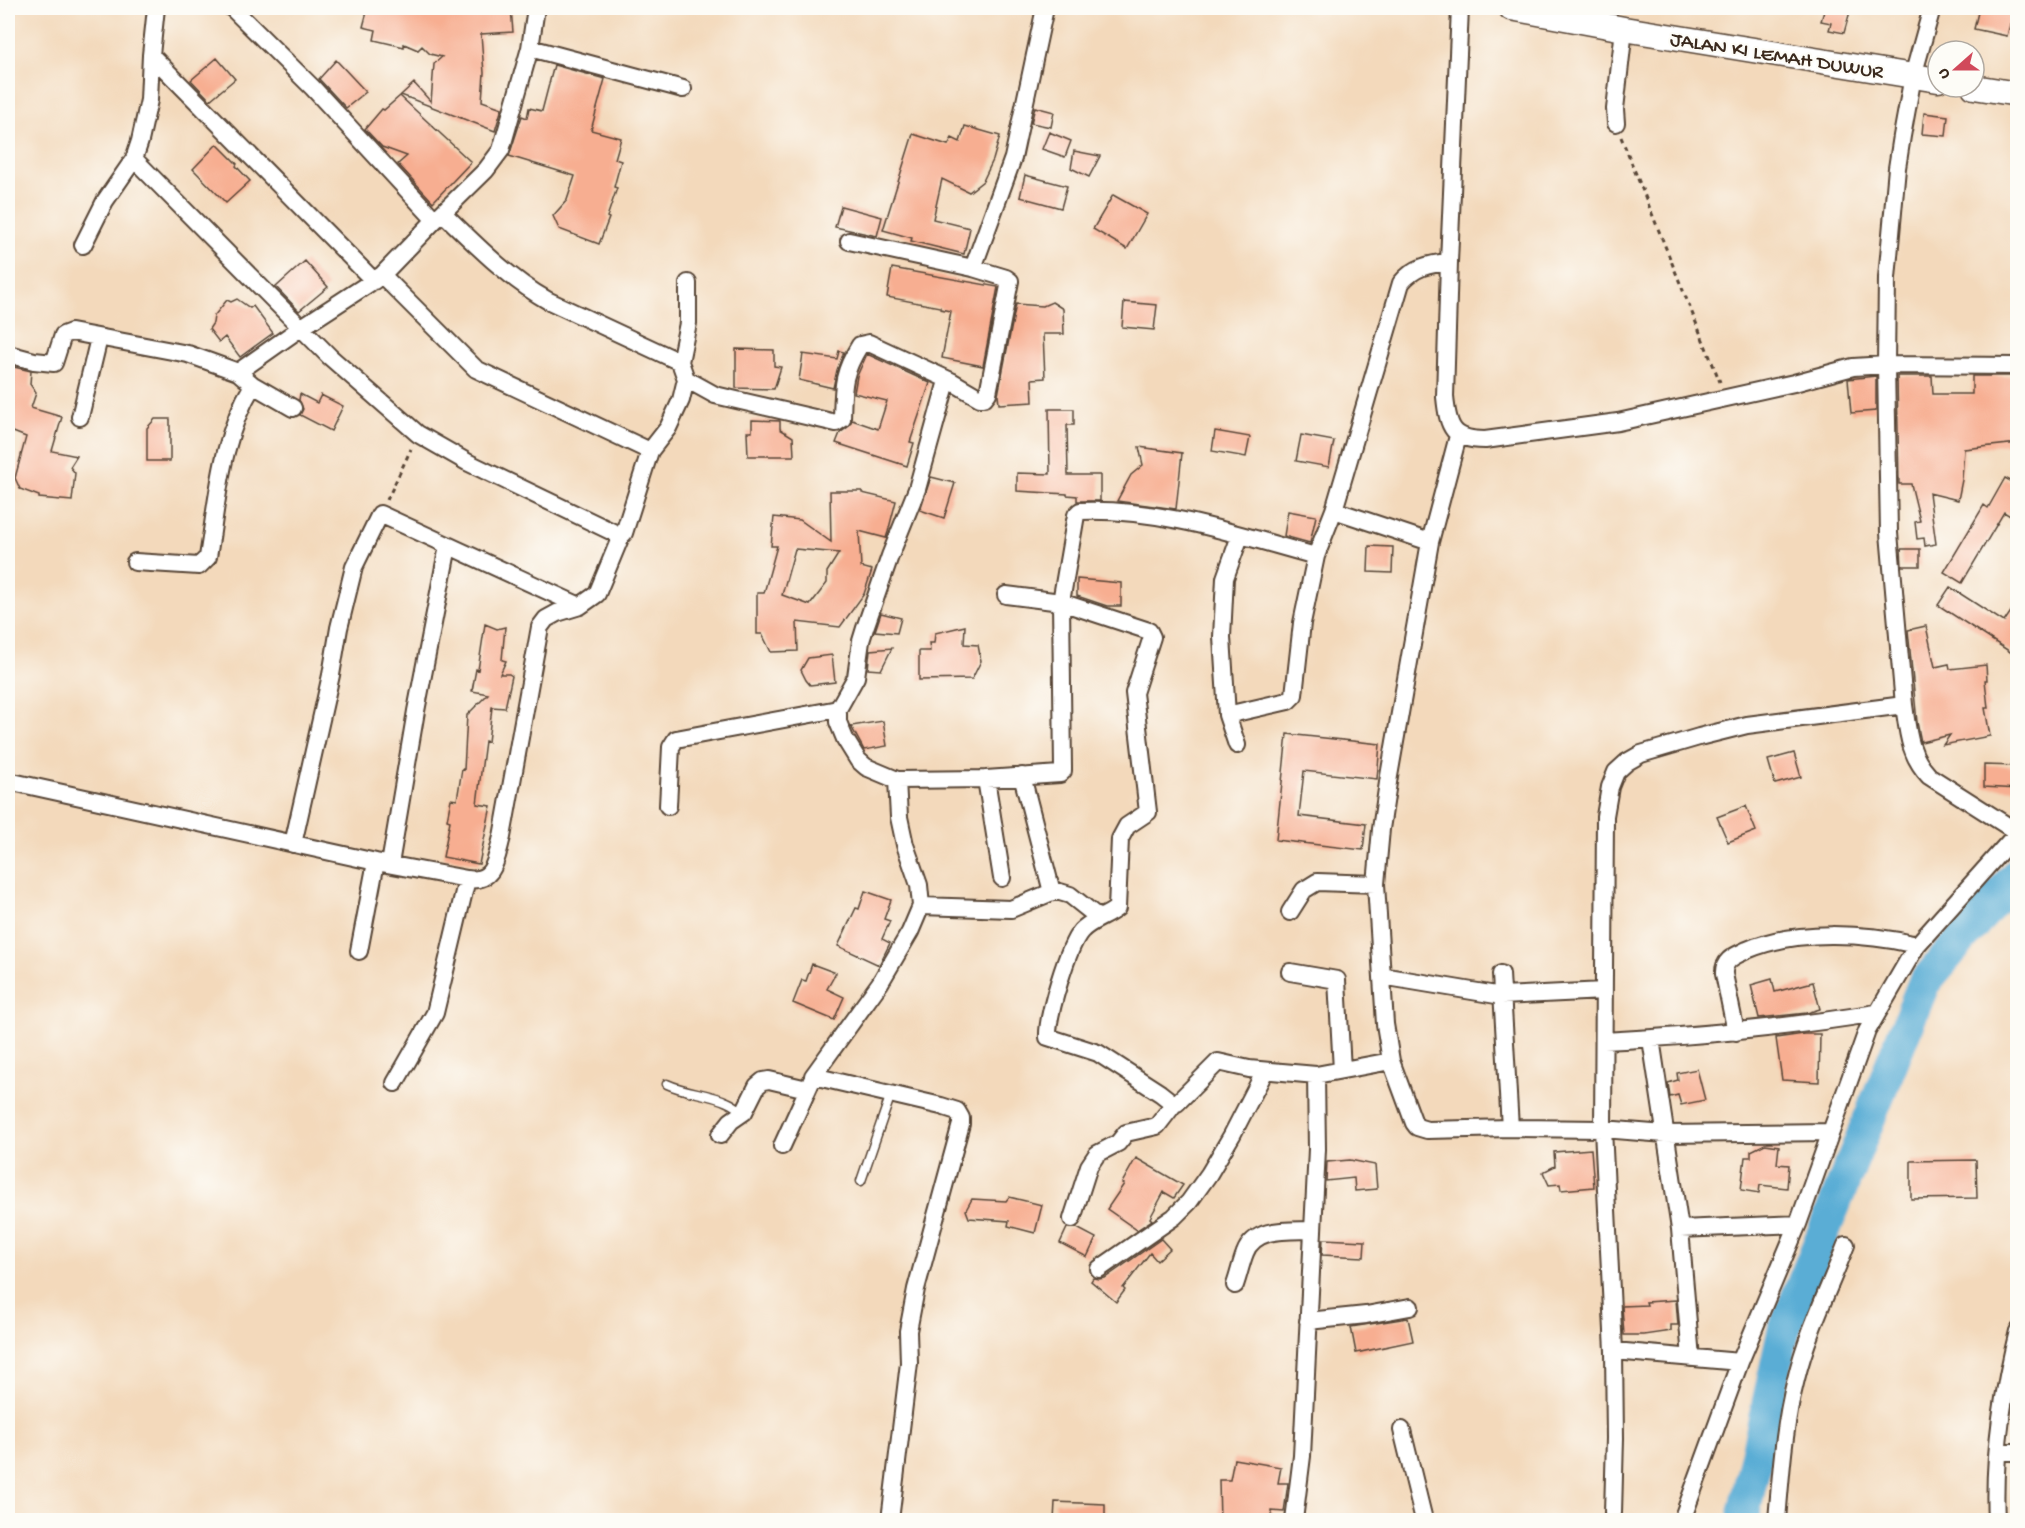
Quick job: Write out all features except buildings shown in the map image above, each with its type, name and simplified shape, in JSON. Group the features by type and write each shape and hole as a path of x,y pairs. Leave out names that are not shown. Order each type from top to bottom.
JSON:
{"main road":[{"name":"JALAN KI LEMAH DUWUR","path":"1511,8 1601,16 1624,29 1926,78"},
{"path":"1986,89 2018,94"}],"street":[{"path":"83,245 105,201 134,159 140,141 149,100 156,8"},
{"path":"232,8 439,217 502,270 547,300 680,362 693,383 715,395 828,423 840,422 845,375 849,363 860,345 869,343 984,398 988,393 1010,281 973,268 849,241"},
{"path":"237,372 378,278 486,170 501,150 530,48 536,8"},
{"path":"973,268 1013,158 1045,8"},
{"path":"1460,8 1445,397 1447,412 1458,436 1430,542 1389,776 1376,884 1385,1024 1391,1061 1411,1117 1417,1127 1427,1130 1510,1128 1665,1134 1829,1132"},
{"path":"1682,1521 1740,1362 1798,1224 1867,1031 1917,945 2017,832 1929,776 1919,765 1908,735 1904,705 1889,533 1887,278 1897,168 1913,76 1932,8"},
{"path":"1616,123 1614,109 1624,29"},
{"path":"530,48 683,89"},
{"path":"151,55 378,278 476,369 650,451"},
{"path":"134,159 346,372 418,434 467,462 621,536"},
{"path":"1227,715 1288,701 1292,698 1302,623 1316,556 1334,510 1401,283 1414,270 1429,264 1449,261"},
{"path":"680,362 688,323 688,283"},
{"path":"8,354 52,364 55,362 63,334 66,332 188,354 237,372 253,386 293,408"},
{"path":"80,417 99,338"},
{"path":"1458,436 1468,440 1485,440 1606,423 1794,383 1839,370 1886,365 2018,366"},
{"path":"947,381 917,489 890,556 861,640 856,677 838,709 838,722 852,752 866,767 897,780 986,779 1057,774 1063,771 1061,602 1076,515 1080,511 1107,510 1159,516 1209,526 1316,556"},
{"path":"8,781 383,863 467,879 475,880 484,877 494,868 502,837 540,627 546,619 580,606 597,594 624,533 650,451 668,428 681,400 693,383"},
{"path":"135,562 199,566 205,562 208,557 225,451 240,406 253,386"},
{"path":"1334,510 1430,542"},
{"path":"293,844 354,567 380,514 580,606"},
{"path":"1237,746 1227,715 1222,637 1225,578 1240,536"},
{"path":"359,951 383,863 448,546"},
{"path":"1006,595 1061,602 1149,631 1151,634 1134,693 1148,812 1123,831 1120,839 1116,908 1082,930 1070,951 1062,970 1048,1037 1098,1053 1174,1104"},
{"path":"1613,1513 1614,1351 1603,1130 1605,816 1610,787 1616,772 1641,754 1698,737 1737,728 1904,705"},
{"path":"668,806 671,747 676,739 838,709"},
{"path":"1022,776 1052,892"},
{"path":"986,779 1002,878"},
{"path":"782,1146 810,1083 880,983 910,932 921,906 919,885 899,817 897,780"},
{"path":"395,1083 435,1013 467,879"},
{"path":"1290,912 1304,890 1317,882 1376,884"},
{"path":"921,906 1011,909 1052,892 1070,895 1099,918"},
{"path":"1736,1032 1724,974 1724,967 1730,958 1765,942 1810,936 1866,936 1917,945"},
{"path":"1290,972 1337,980 1342,1070"},
{"path":"1501,974 1510,1128"},
{"path":"1382,976 1502,996 1604,991"},
{"path":"1604,1041 1736,1032 1876,1013"},
{"path":"1651,1039 1680,1228 1691,1358"},
{"path":"1072,1219 1089,1166 1097,1154 1118,1143 1126,1133 1157,1126 1174,1104 1218,1062 1258,1070 1316,1075 1391,1061"},
{"path":"1099,1269 1174,1217 1189,1202 1221,1155 1258,1070"},
{"path":"1294,1521 1302,1456 1317,1149 1316,1075"},
{"path":"720,1135 731,1121 744,1112 757,1086 769,1080 810,1083 891,1095 957,1111 961,1118 962,1124 916,1289 908,1331 909,1363 890,1521"},
{"path":"1680,1228 1798,1224"},
{"path":"1235,1285 1246,1250 1260,1235 1272,1232 1313,1230"},
{"path":"1777,1521 1790,1407 1796,1377 1846,1245"},
{"path":"1308,1321 1366,1315 1410,1307"},
{"path":"1996,1521 1999,1452 2008,1367 2018,1331"},
{"path":"1614,1351 1740,1362"},
{"path":"1402,1430 1424,1521"},
{"path":"1999,1452 2018,1452"}],"lane":[{"path":"667,1084 729,1102 744,1112"},
{"path":"861,1181 891,1095"}],"path":[{"path":"1616,123 1726,397"},
{"path":"380,514 418,434"}],"waterway":[{"path":"1745,1520 1744,1512 1784,1330 1924,983 2018,873"}]}
